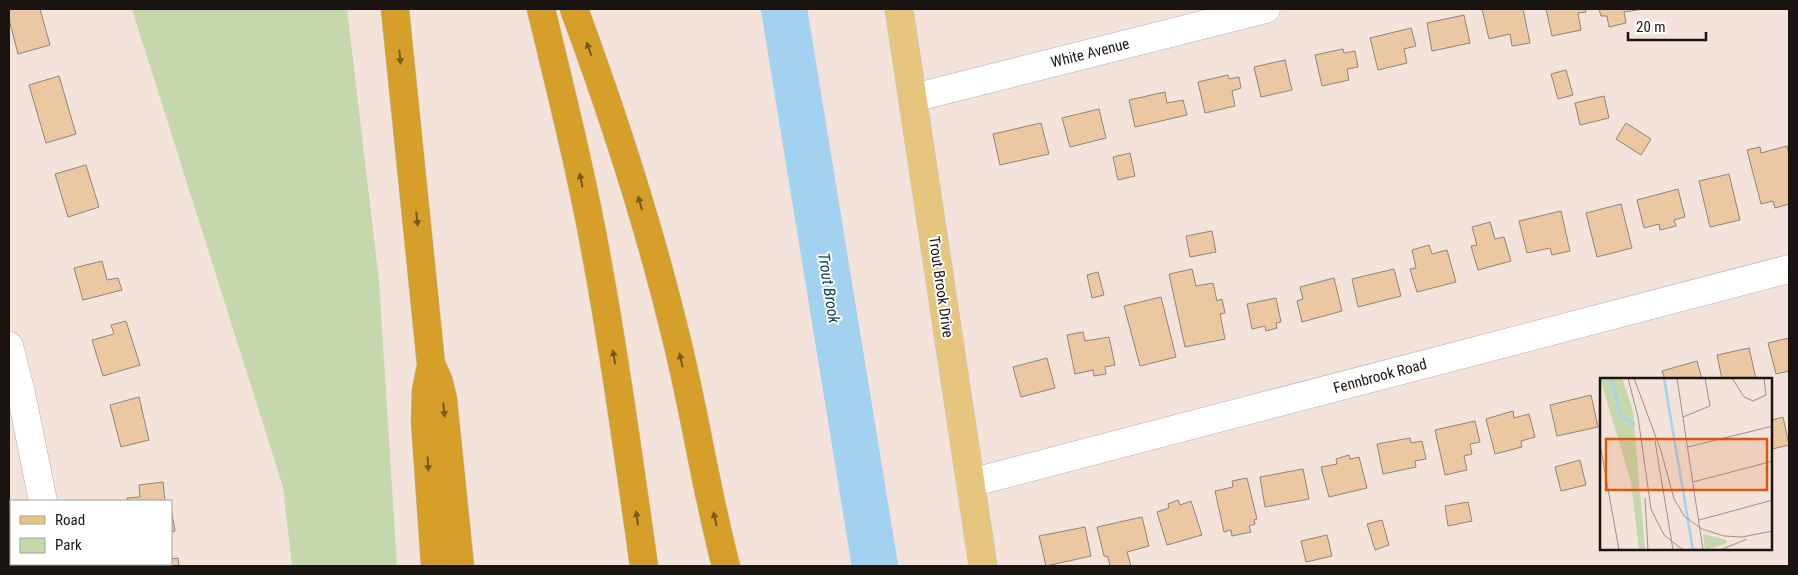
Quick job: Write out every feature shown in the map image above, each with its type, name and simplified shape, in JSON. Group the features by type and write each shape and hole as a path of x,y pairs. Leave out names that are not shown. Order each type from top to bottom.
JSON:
{"highway":[{"path":"395,9 431,364 439,382 443,399 460,566"},
{"path":"541,9 571,135 599,268 644,566"},
{"path":"574,9 622,141 660,273 679,348 708,492 726,566"},
{"path":"431,364 424,407 435,566"}],"main road":[{"name":"Trout Brook Drive","path":"898,9 983,566"}],"street":[{"name":"White Avenue","path":"913,98 1266,9"},
{"name":"Fennbrook Road","path":"970,483 1789,269"},
{"path":"9,346 43,500"}],"green space":[{"path":"132,9 347,9 379,281 397,566 292,566 283,487"}],"building":[{"path":"9,9 40,9 50,45 18,54 9,19"},
{"path":"1482,9 1523,9 1530,43 1512,46 1510,34 1489,39"},
{"path":"1546,9 1585,9 1586,12 1578,13 1581,30 1552,36"},
{"path":"1599,9 1643,9 1624,12 1626,23 1609,27 1607,16 1601,16"},
{"path":"1464,15 1470,43 1432,51 1427,23"},
{"path":"1411,28 1416,46 1404,49 1407,63 1378,70 1370,38"},
{"path":"1343,49 1344,53 1355,51 1358,67 1347,69 1349,80 1322,86 1315,55"},
{"path":"1285,60 1292,90 1261,97 1254,67"},
{"path":"1566,70 1573,95 1558,99 1551,74"},
{"path":"1228,75 1229,79 1239,77 1241,88 1232,91 1235,106 1205,113 1198,82"},
{"path":"59,76 76,134 46,143 29,85"},
{"path":"1165,92 1167,103 1183,100 1187,115 1135,127 1129,100"},
{"path":"1604,96 1609,118 1580,125 1575,103"},
{"path":"1099,109 1106,138 1070,147 1062,118"},
{"path":"1041,123 1049,154 1000,165 993,134"},
{"path":"1626,123 1651,139 1641,155 1616,139"},
{"path":"1787,146 1789,155 1789,204 1775,208 1773,201 1761,204 1747,150 1760,147 1761,153"},
{"path":"1130,153 1135,176 1118,180 1113,157"},
{"path":"86,165 99,207 68,217 55,174"},
{"path":"1729,174 1740,220 1710,227 1699,181"},
{"path":"1678,189 1685,217 1674,220 1676,226 1660,230 1659,224 1644,228 1637,200"},
{"path":"1621,204 1632,248 1597,257 1586,213"},
{"path":"1561,211 1570,251 1552,255 1550,248 1527,253 1519,221"},
{"path":"1490,222 1495,239 1504,237 1511,261 1478,270 1471,246 1477,245 1472,227"},
{"path":"1212,231 1216,252 1190,257 1186,236"},
{"path":"1429,245 1432,254 1447,250 1456,282 1417,292 1410,269 1416,268 1412,250"},
{"path":"102,261 107,280 118,278 122,290 83,300 74,268"},
{"path":"1192,269 1196,286 1213,283 1217,301 1222,299 1225,313 1220,314 1225,339 1185,347 1169,274"},
{"path":"1394,269 1401,296 1358,307 1352,279"},
{"path":"1098,272 1104,295 1092,298 1087,275"},
{"path":"1334,278 1342,311 1302,322 1297,301 1303,299 1300,287"},
{"path":"1161,297 1176,357 1140,366 1124,306"},
{"path":"1276,298 1281,322 1276,323 1277,328 1266,331 1265,326 1252,329 1247,304"},
{"path":"126,321 140,365 103,376 92,340 114,334 111,325"},
{"path":"1083,332 1085,341 1109,337 1115,365 1105,367 1106,374 1094,376 1093,370 1075,374 1067,335"},
{"path":"1789,338 1789,371 1776,374 1768,343"},
{"path":"1749,348 1756,378 1722,378 1717,355"},
{"path":"1047,358 1055,388 1021,397 1013,367"},
{"path":"1697,361 1702,378 1665,378 1662,371"},
{"path":"1591,395 1598,427 1557,436 1550,405"},
{"path":"139,397 149,440 121,447 110,405"},
{"path":"1513,411 1514,418 1529,414 1535,437 1521,441 1522,447 1495,454 1486,419"},
{"path":"1783,417 1789,445 1773,449 1773,420"},
{"path":"1475,421 1480,442 1470,444 1472,454 1464,456 1467,470 1445,475 1435,430"},
{"path":"1410,438 1411,443 1422,441 1426,459 1415,461 1416,467 1383,474 1377,444"},
{"path":"1349,455 1350,459 1359,457 1367,488 1329,497 1321,467 1337,464 1336,459"},
{"path":"1580,460 1586,485 1561,491 1555,467"},
{"path":"1303,469 1309,499 1265,507 1260,477"},
{"path":"1247,478 1257,519 1254,520 1255,524 1249,526 1251,532 1232,536 1231,530 1224,532 1215,491 1233,487 1232,481"},
{"path":"163,482 165,500 128,500 127,498 140,497 139,485"},
{"path":"1178,500 1180,505 1191,501 1202,535 1167,545 1157,512 1169,508 1168,504"},
{"path":"1468,502 1472,521 1448,526 1445,506"},
{"path":"172,514 175,531 172,532"},
{"path":"1142,517 1149,546 1127,552 1131,566 1110,566 1108,557 1104,556 1097,527"},
{"path":"1382,520 1389,545 1375,550 1367,524"},
{"path":"1085,527 1091,556 1046,566 1039,536"},
{"path":"1327,535 1332,556 1306,562 1301,541"},
{"path":"178,558 179,566 140,565 172,565 172,559"}],"waterway":[{"name":"Trout Brook","path":"784,9 875,566"}]}
